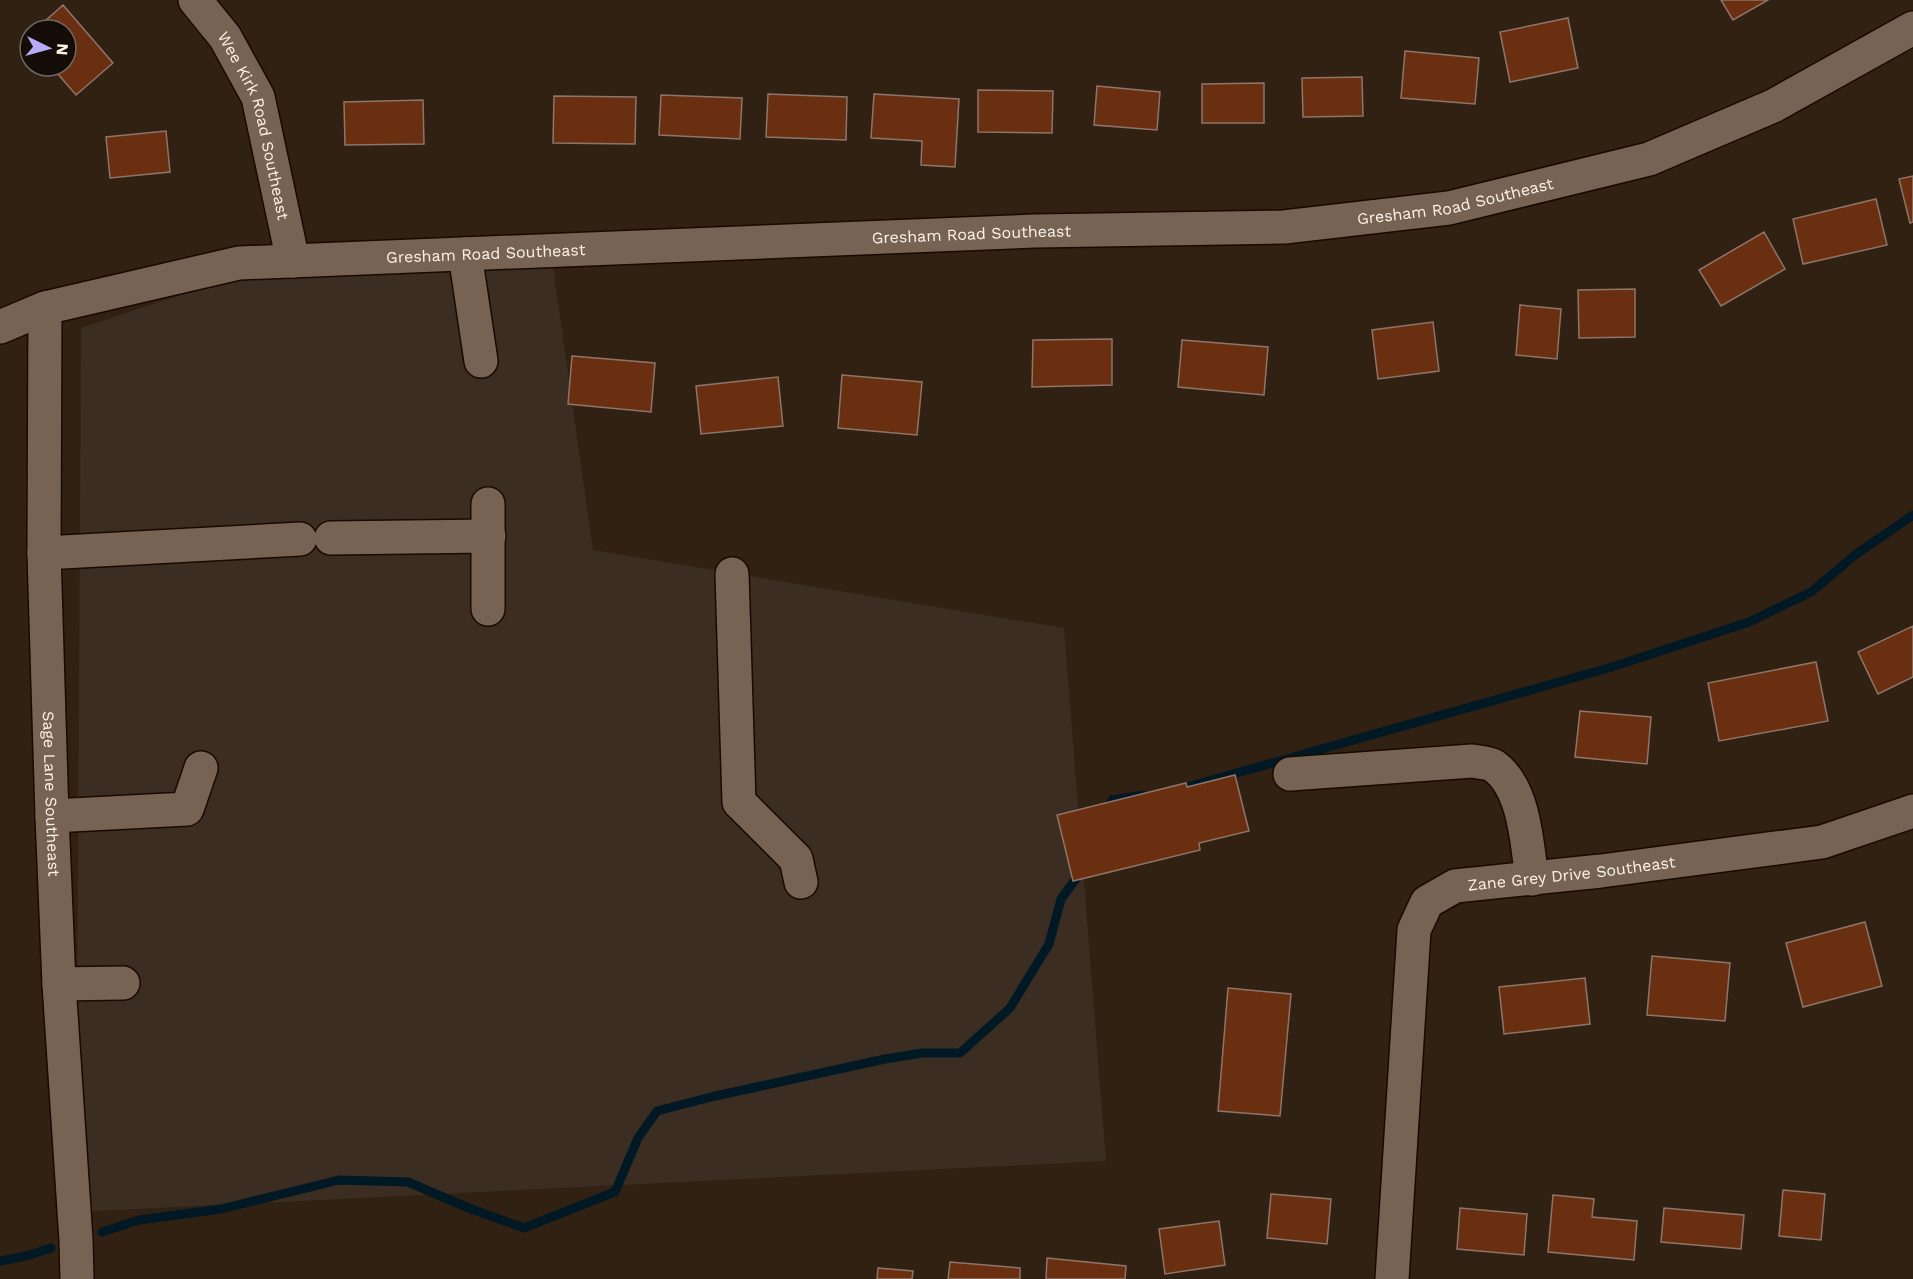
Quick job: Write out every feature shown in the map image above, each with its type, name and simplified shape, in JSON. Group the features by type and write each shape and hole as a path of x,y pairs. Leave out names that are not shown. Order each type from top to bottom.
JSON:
{"street":[{"name":"Wee Kirk Road Southeast","path":"195,0 225,37 258,97 293,261"},
{"name":"Gresham Road Southeast","path":"0,327 45,308 239,263 1035,231 1284,227 1449,208 1649,159 1773,106 1913,28"},
{"path":"465,254 481,361"},
{"name":"Sage Lane Southeast","path":"45,308 44,553 52,816 59,984 77,1279"},
{"path":"488,504 488,609"},
{"path":"44,553 316,539 489,536"},
{"path":"732,574 739,802 796,859 801,882"},
{"path":"1290,774 1472,761 1493,766 1510,784 1522,814 1532,879"},
{"path":"52,816 187,809 201,768"},
{"name":"Zane Grey Drive Southeast","path":"1392,1279 1414,930 1427,902 1455,886 1532,879 1822,842 1913,812"},
{"path":"59,984 123,983"}],"shaded area":[{"path":"550,246 593,550 1064,628 1106,1161 76,1212 81,328 246,273"}],"building":[{"path":"1721,0 1768,0 1733,20"},
{"path":"63,5 74,18 48,18"},
{"path":"1568,18 1578,68 1510,82 1500,32"},
{"path":"78,22 113,63 76,95 61,78 78,78"},
{"path":"1405,51 1479,58 1475,104 1401,98"},
{"path":"1362,77 1363,116 1303,117 1302,78"},
{"path":"1264,83 1264,123 1202,123 1202,84"},
{"path":"1097,86 1160,92 1157,130 1094,125"},
{"path":"978,90 1053,91 1052,133 978,132"},
{"path":"768,94 847,97 846,140 766,137"},
{"path":"874,94 959,99 955,167 921,165 922,141 871,138"},
{"path":"661,95 742,98 740,139 659,135"},
{"path":"554,96 636,97 635,144 553,143"},
{"path":"423,100 424,144 345,145 344,102"},
{"path":"166,131 170,172 110,178 106,137"},
{"path":"1913,176 1913,222 1910,223 1899,179"},
{"path":"1876,199 1887,245 1803,264 1793,219"},
{"path":"1764,232 1785,269 1721,306 1699,270"},
{"path":"1635,289 1635,337 1579,338 1578,290"},
{"path":"1520,305 1561,309 1557,359 1516,355"},
{"path":"1433,322 1439,371 1378,379 1372,330"},
{"path":"1112,339 1112,385 1032,387 1033,340"},
{"path":"1182,340 1268,347 1264,395 1178,387"},
{"path":"572,356 655,363 651,412 568,404"},
{"path":"842,375 922,382 917,435 838,428"},
{"path":"778,377 783,426 701,434 696,386"},
{"path":"1913,626 1913,677 1878,694 1858,652"},
{"path":"1816,662 1828,721 1719,741 1708,683"},
{"path":"1580,711 1651,717 1647,764 1575,757"},
{"path":"1235,775 1249,831 1199,843 1200,850 1073,881 1057,815 1186,783 1187,787"},
{"path":"1865,922 1882,986 1803,1007 1786,943"},
{"path":"1652,956 1730,963 1725,1021 1647,1015"},
{"path":"1585,978 1590,1024 1504,1034 1499,987"},
{"path":"1228,988 1291,994 1280,1116 1218,1111"},
{"path":"1783,1190 1825,1194 1821,1240 1779,1236"},
{"path":"1271,1194 1331,1199 1327,1244 1267,1238"},
{"path":"1553,1195 1594,1199 1592,1217 1637,1221 1634,1260 1548,1252"},
{"path":"1460,1208 1527,1214 1524,1255 1457,1249"},
{"path":"1664,1208 1744,1215 1741,1249 1661,1242"},
{"path":"1219,1221 1225,1265 1165,1274 1159,1229"},
{"path":"1047,1258 1126,1266 1125,1279 1046,1279"},
{"path":"950,1262 1020,1268 1020,1279 948,1279"},
{"path":"878,1268 913,1271 912,1279 877,1279"}],"waterway":[{"path":"1180,789 1612,667 1749,622 1811,592 1855,555 1913,515"},
{"path":"1107,811 1112,800 1143,795"},
{"path":"102,1232 139,1220 221,1209 339,1180 408,1182 466,1207 524,1228 615,1192 638,1138 657,1111 885,1059 922,1053 960,1053 1010,1008 1049,944 1061,899 1081,872"},
{"path":"0,1261 51,1248"}]}
